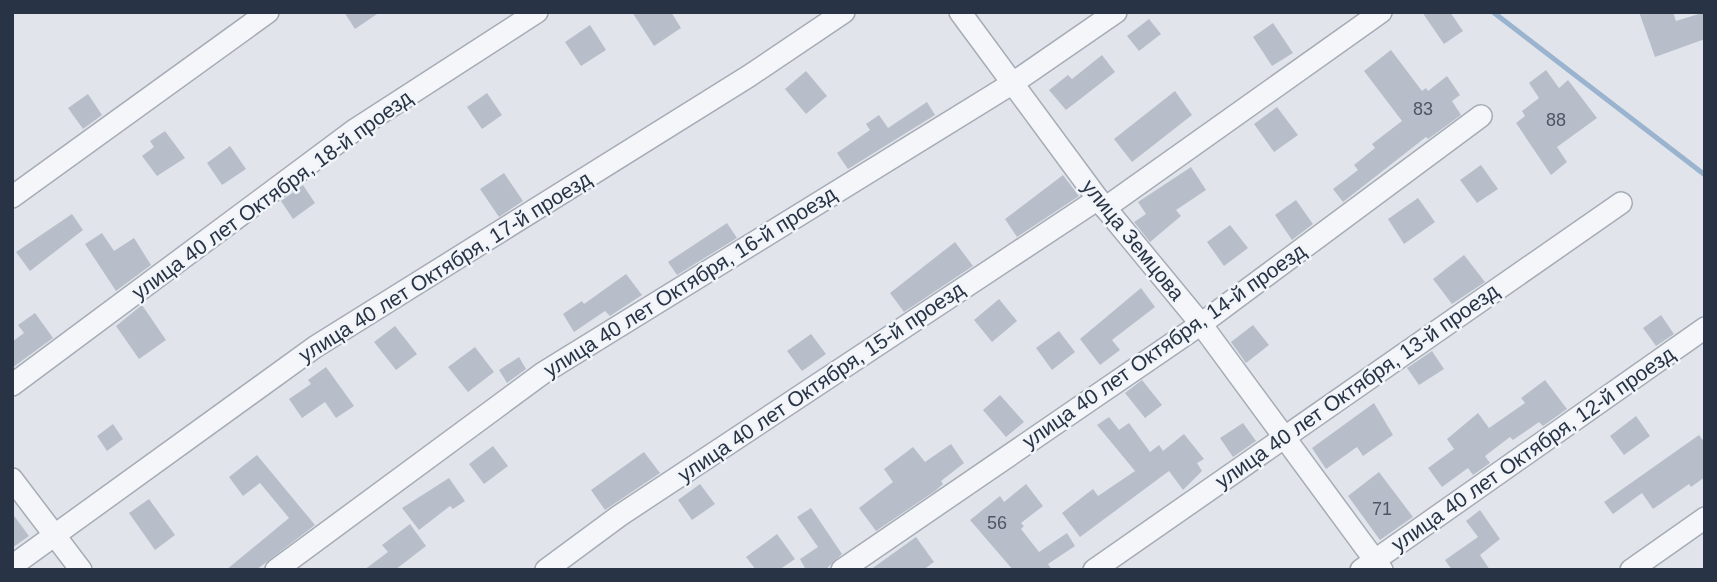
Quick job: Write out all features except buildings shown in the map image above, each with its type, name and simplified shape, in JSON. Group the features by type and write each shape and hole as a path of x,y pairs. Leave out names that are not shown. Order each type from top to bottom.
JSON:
{"street":[{"path":"12,197 268,12"},
{"name":"улица 40 лет Октября, 18-й проезд","path":"12,385 356,129 537,12"},
{"name":"улица 40 лет Октября, 17-й проезд","path":"12,566 315,347 749,76 844,12"},
{"name":"улица Земцова","path":"960,12 1101,203 1201,324 1373,567"},
{"name":"улица 40 лет Октября, 16-й проезд","path":"276,570 543,373 1013,83 1115,12"},
{"name":"улица 40 лет Октября, 15-й проезд","path":"546,570 619,516 1101,203 1381,12"},
{"name":"улица 40 лет Октября, 14-й проезд","path":"842,570 1201,324 1481,116"},
{"name":"улица 40 лет Октября, 13-й проезд","path":"1094,570 1621,203"},
{"name":"улица 40 лет Октября, 12-й проезд","path":"1373,567 1705,328"},
{"path":"12,479 80,570"},
{"path":"1631,570 1705,518"}],"waterway":[{"path":"1493,12 1705,175"}]}
